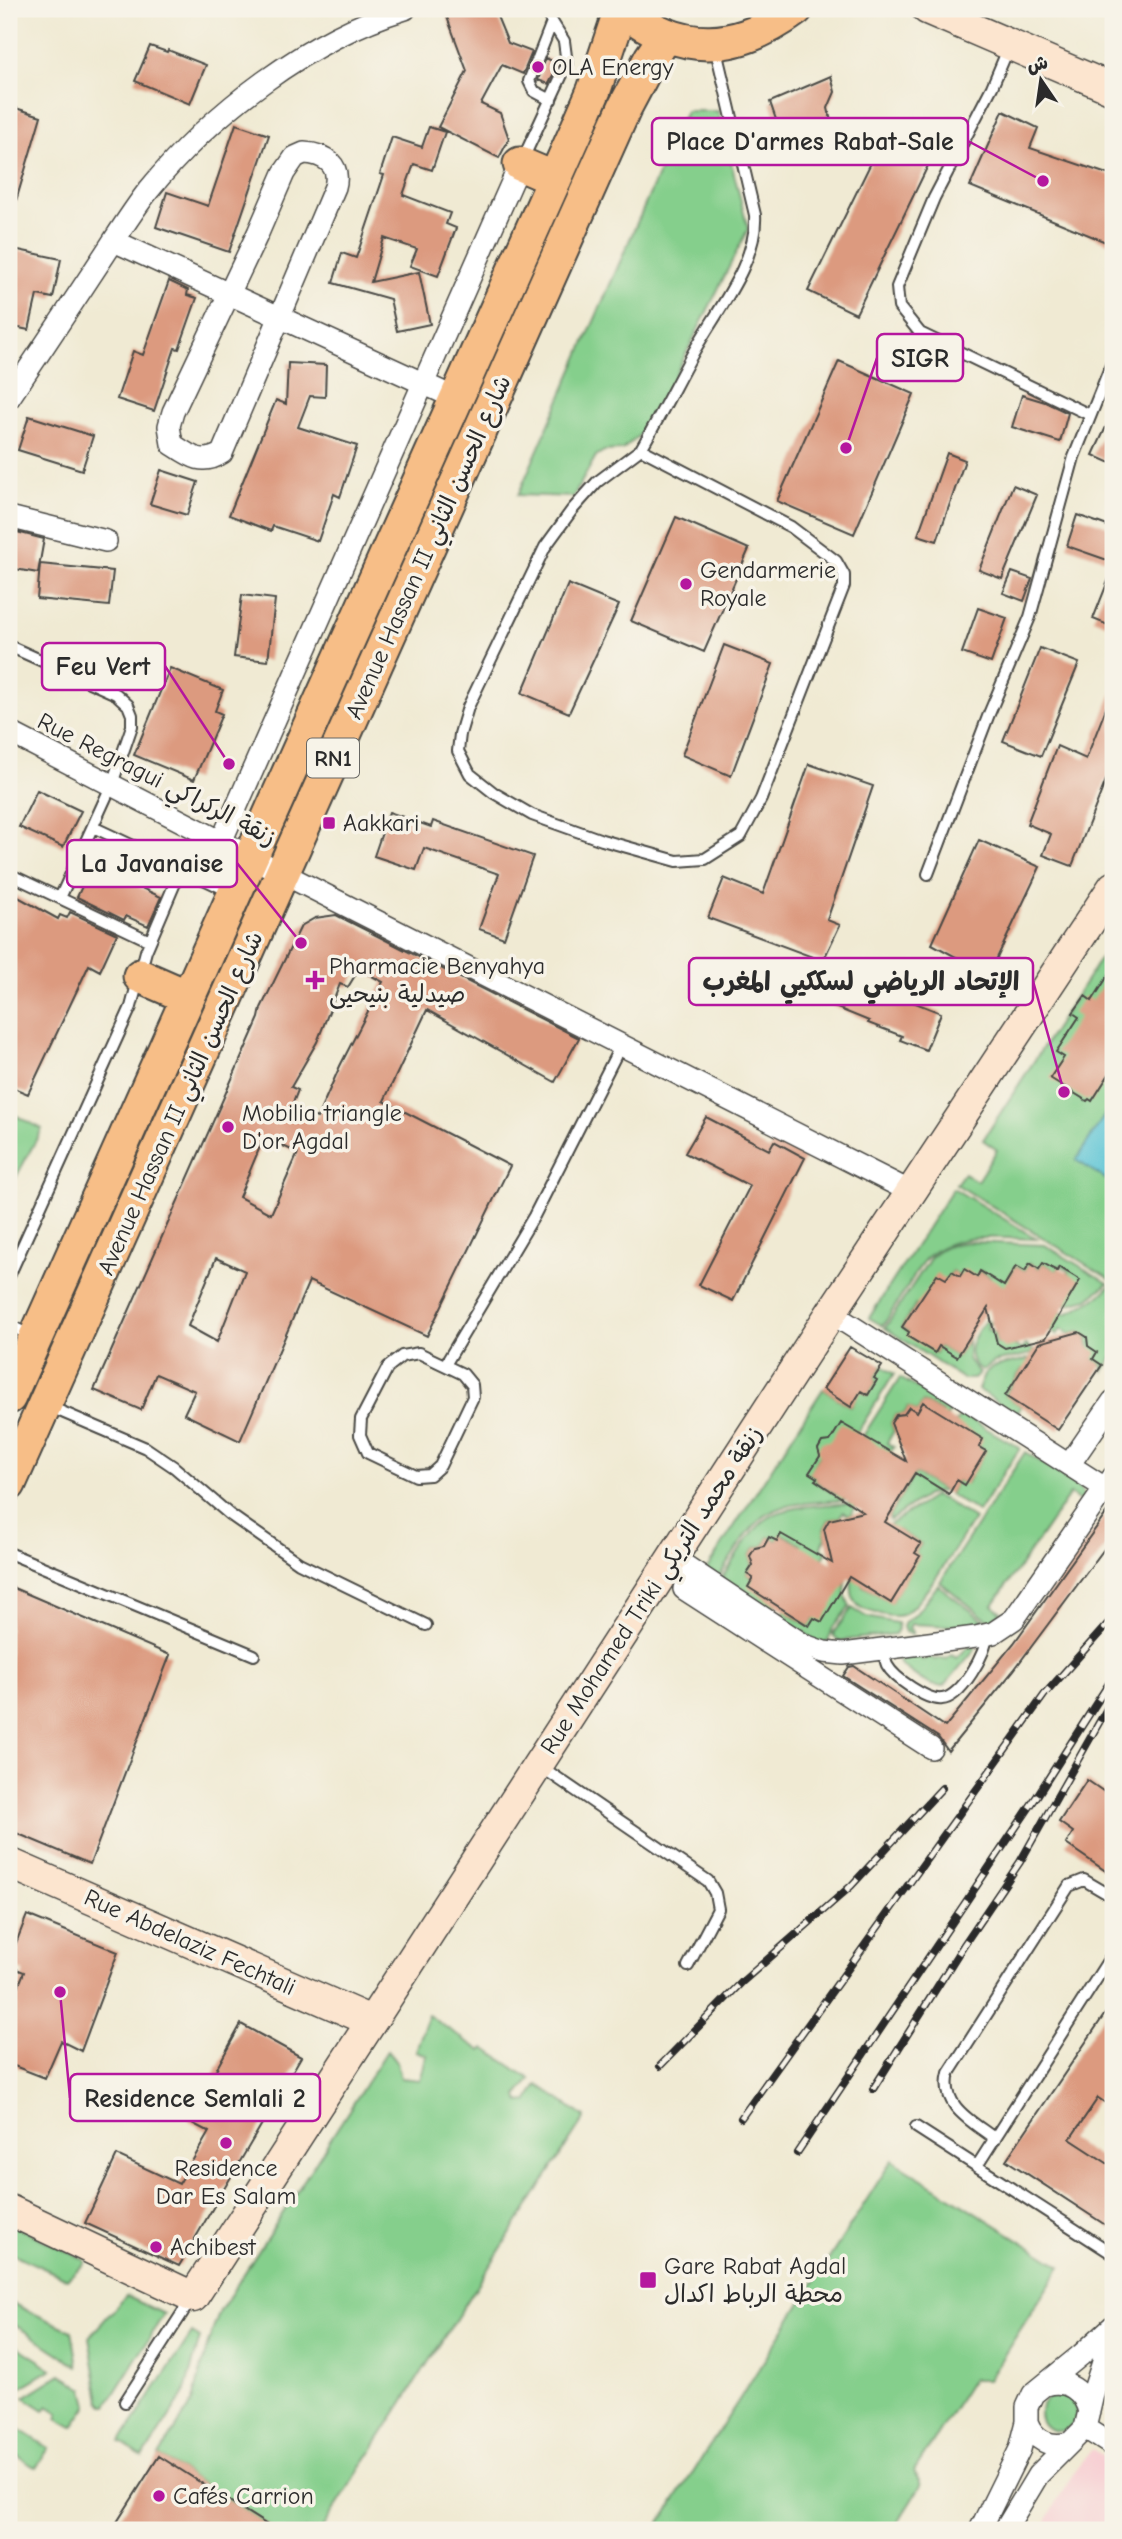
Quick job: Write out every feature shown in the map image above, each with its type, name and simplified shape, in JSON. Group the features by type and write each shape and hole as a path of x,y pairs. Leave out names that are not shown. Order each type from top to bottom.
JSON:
{"main road":[{"name":"RN1","path":"622,9 666,36 714,43 747,37 774,26 796,9"},
{"name":"Avenue Hassan II شارع الحسن الثاني","path":"9,1396 22,1331 188,997 252,858 303,736 594,90 622,9"},
{"name":"Avenue Hassan II شارع الحسن الثاني","path":"9,1484 625,107 666,36"},
{"path":"520,164 555,178"},
{"path":"141,976 188,997"}],"street":[{"path":"9,398 148,192 180,155 238,104 303,54 340,35 405,9"},
{"path":"927,9 1113,89"},
{"path":"304,152 314,153 335,168 338,173 337,181 222,453 212,459 198,459 172,444 169,426 173,412 230,293 284,173 295,157 304,152"},
{"path":"221,842 520,164"},
{"path":"114,241 455,398"},
{"path":"9,517 106,541"},
{"name":"Rue Regragui زنقة الركراكي","path":"9,732 911,1192"},
{"name":"Rue Mohamed Triki زنقة محمد التريكي","path":"193,2297 672,1557 1113,887"},
{"path":"672,1557 814,1649 843,1654 987,1635 1014,1619 1109,1482 1069,1465 831,1314"},
{"path":"1069,1465 1113,1401"},
{"path":"684,1589 931,1748"},
{"name":"Rue Abdelaziz Fechtali","path":"9,1863 371,2021"},
{"path":"9,2210 193,2297"},
{"path":"980,2530 1020,2449 1029,2400 1113,2328"},
{"path":"1005,2530 1038,2475 1075,2439 1087,2420 1113,2328"},
{"path":"1045,2385 1062,2383 1077,2389 1083,2396 1087,2420 1113,2445"},
{"path":"1027,2422 1040,2440 1054,2445 1069,2443"}],"lane":[{"path":"520,164 565,72 568,56 564,41 544,9"},
{"path":"551,100 534,91 529,81 552,22"},
{"path":"641,449 791,527 836,561 844,575 838,608 761,799 741,836 705,859 677,861 602,840 532,815 494,793 470,774 458,751 468,707 545,547 597,482 641,449 693,353 726,300 753,243 755,215 714,43"},
{"path":"1010,45 992,87 933,198 897,287 898,307 920,333 1090,415"},
{"path":"928,874 989,714 1030,617 1074,457 1113,360"},
{"path":"9,646 123,698 132,715 132,726 112,784 60,898"},
{"path":"93,827 235,894"},
{"path":"9,1276 131,1007 150,941 181,869"},
{"path":"9,874 150,941"},
{"path":"445,1365 534,1216 621,1045"},
{"path":"419,1353 445,1365 463,1374 472,1385 473,1397 440,1466 430,1475 415,1476 368,1453 360,1435 361,1419 388,1367 402,1356 419,1353"},
{"path":"45,1405 146,1448 174,1467 229,1514 299,1563 426,1625"},
{"path":"9,1553 254,1655"},
{"path":"883,1649 887,1665 899,1678 926,1696 940,1700 954,1694 980,1660 987,1635"},
{"path":"537,1765 708,1881 715,1893 718,1909 688,1966"},
{"path":"995,2138 955,2107 947,2091 949,2073 1069,1886 1084,1880 1113,1897"},
{"path":"977,2166 1113,1953"},
{"path":"916,2127 1113,2254"},
{"path":"125,2402 193,2297"}],"shaded area":[{"path":"1093,2449 1113,2463 1113,2530 1041,2530 1071,2477"}],"green space":[{"path":"686,111 718,111 748,229 656,414 645,430 622,450 604,451 596,456 573,497 518,495"},
{"path":"1113,939 1113,1281 956,1184 964,1173 977,1181 997,1150 983,1140"},
{"path":"9,1112 42,1129 9,1190"},
{"path":"953,1188 1037,1239 975,1238 946,1245 933,1252 922,1263 883,1326 869,1318"},
{"path":"973,1242 1045,1245 1108,1283 1088,1299 1065,1305 1069,1270 1060,1265 1057,1271 1043,1263 1039,1269 1030,1263 1025,1271 1016,1266 1009,1277 1017,1282 1008,1297 987,1281 990,1277 981,1271 977,1277 960,1276 952,1271 924,1310 915,1305 902,1327 935,1353 939,1346 957,1357 968,1339 968,1359 979,1374 974,1379 963,1379 885,1328 931,1257 950,1245"},
{"path":"1111,1285 1113,1357 1104,1371 1102,1365 1093,1359 1087,1337 1079,1332 1070,1334 1061,1329 1057,1335 1048,1330 1053,1307 1066,1314 1098,1297"},
{"path":"986,1320 990,1323 987,1329 995,1334 997,1343 1014,1345 1022,1350 1026,1345 1036,1353 994,1362 981,1371 975,1365 970,1352 973,1339"},
{"path":"1037,1357 1031,1374 1022,1369 1005,1395 1021,1406 1017,1415 978,1389 985,1373 992,1367"},
{"path":"882,1366 894,1374 857,1433 820,1456 810,1473 817,1478 815,1481 835,1494 854,1499 801,1504 773,1511 756,1523 718,1578 706,1570 823,1389 851,1407 860,1390 868,1395"},
{"path":"900,1378 952,1408 941,1427 937,1424 943,1413 923,1402 917,1412 908,1407 904,1414 896,1415 891,1423 894,1431 887,1443 894,1447 888,1456 863,1436"},
{"path":"961,1414 1020,1448 978,1512 949,1494 957,1480 966,1484 985,1451 950,1432"},
{"path":"1025,1452 1079,1486 1084,1495 1081,1502 1070,1494 993,1605 1001,1612 990,1622 940,1582"},
{"path":"915,1473 943,1491 927,1495 890,1520 889,1516"},
{"path":"934,1496 974,1519 929,1587 909,1610 894,1616 862,1609 853,1596 852,1571 863,1586 891,1602 919,1556 915,1553 921,1544 898,1530 880,1531"},
{"path":"855,1503 850,1516 843,1512 839,1518 829,1520 824,1529 826,1538 821,1547 827,1552 822,1560 795,1557 801,1545 782,1534 777,1541 769,1537 764,1546 755,1548 750,1556 753,1565 747,1574 780,1596 771,1611 721,1579 748,1538 776,1513 798,1508"},
{"path":"846,1573 845,1595 850,1606 833,1627 828,1642 820,1643 781,1618 790,1602 794,1605 789,1614 809,1626"},
{"path":"938,1585 987,1623 972,1627 911,1624 909,1628 912,1634 905,1632 905,1622 915,1615"},
{"path":"852,1608 867,1617 897,1623 898,1629 895,1634 838,1641 833,1636 834,1632"},
{"path":"969,1646 975,1649 945,1685 934,1686 923,1681 899,1662 901,1655 916,1655 923,1660 930,1657 935,1660 947,1659 951,1655 957,1658"},
{"path":"428,2015 481,2051 484,2048 530,2079 518,2096 520,2103 527,2102 538,2085 585,2117 321,2530 275,2530 159,2456 193,2401 208,2343 220,2311 387,2051 397,2063 401,2078 420,2080 427,2055 416,2051"},
{"path":"892,2160 1061,2266 988,2380 972,2380 914,2471 921,2485 893,2530 656,2530"},
{"path":"9,2223 85,2260 85,2263 67,2279 9,2252"},
{"path":"126,2296 164,2314 107,2405 104,2405 100,2401 89,2337"},
{"path":"9,2302 72,2331 78,2366 9,2321"},
{"path":"192,2333 200,2338 184,2394 143,2457 120,2442"},
{"path":"9,2341 52,2369 15,2391 9,2388"},
{"path":"61,2374 84,2389 88,2405 73,2427 57,2418 59,2413 48,2406 44,2410 24,2397"},
{"path":"1058,2395 1071,2400 1076,2413 1071,2426 1058,2431 1045,2426 1040,2413 1045,2400"},
{"path":"16,2427 49,2448 36,2468 9,2451 9,2439"}],"water":[{"path":"1113,1102 1113,1184 1076,1160"}],"building":[{"path":"444,9 494,9 508,43 532,52 523,74 502,65 481,104 500,113 509,139 499,158 438,127 467,71"},
{"path":"150,46 206,65 190,104 135,81"},
{"path":"546,58 558,64 549,84 538,80"},
{"path":"831,76 835,92 828,108 832,126 784,143 770,102"},
{"path":"9,106 41,116 13,211 9,210"},
{"path":"1003,111 1038,128 1030,148 1113,176 1113,245 970,186"},
{"path":"891,122 938,145 856,314 808,291"},
{"path":"236,124 269,135 229,252 156,227 167,192 208,206"},
{"path":"429,127 445,132 432,170 414,164 403,195 450,213 446,224 456,228 438,276 410,266 417,249 384,238 371,282 419,272 430,324 397,331 390,299 333,283 342,253 356,258 384,175 380,174 392,137 422,147"},
{"path":"9,248 61,259 53,298 37,295 29,330 9,326"},
{"path":"169,281 188,290 187,295 197,298 179,349 175,348 154,411 117,399 133,351 143,355"},
{"path":"839,361 914,394 854,534 777,501"},
{"path":"288,363 326,365 325,397 310,396 298,427 357,446 340,497 334,494 318,541 273,526 271,531 229,515 276,400 286,404"},
{"path":"1022,395 1068,413 1060,442 1012,427"},
{"path":"1113,412 1113,464 1093,455"},
{"path":"29,416 93,436 82,470 18,450"},
{"path":"947,453 965,460 937,541 918,535"},
{"path":"161,470 198,482 187,515 150,504"},
{"path":"1013,485 1037,495 1002,579 979,570"},
{"path":"1077,515 1113,528 1113,562 1067,546"},
{"path":"676,517 749,549 704,652 631,621"},
{"path":"9,530 44,539 38,573 9,568"},
{"path":"40,564 113,571 109,606 37,599"},
{"path":"1113,571 1113,627 1093,619"},
{"path":"1012,572 1032,579 1024,601 1003,593"},
{"path":"568,584 619,605 569,713 522,693"},
{"path":"242,595 275,599 268,661 234,657"},
{"path":"978,608 1007,618 991,663 962,653"},
{"path":"724,645 773,664 731,776 682,755"},
{"path":"1040,648 1079,663 1041,756 1003,741"},
{"path":"170,668 223,690 215,711 222,714 194,780 134,755"},
{"path":"1112,693 1113,783 1106,780 1072,866 1043,855 1051,834 1027,824 1057,746 1086,759"},
{"path":"809,764 873,786 827,920 840,925 823,961 708,918 724,878 763,894"},
{"path":"37,790 81,811 63,847 19,827"},
{"path":"389,812 431,827 433,821 533,856 504,938 479,929 499,874 424,848 416,870 374,856"},
{"path":"979,840 1040,867 989,975 932,944"},
{"path":"92,865 161,897 148,926 126,916 124,920 77,897"},
{"path":"9,892 58,919 60,915 67,918 70,912 117,934 100,971 89,965 28,1094 9,1086"},
{"path":"336,915 579,1038 555,1082 427,1010 384,1101 510,1166 427,1336 309,1281 240,1441 184,1414 195,1391 156,1374 141,1410 94,1390 259,1018 261,1008 301,926 315,918","holes":["359,969 383,982 317,1118 291,1108 298,1090 291,1087 317,1042 340,984 348,987","264,1137 298,1153 271,1214 239,1197","216,1258 245,1271 217,1342 188,1326"]},
{"path":"1113,968 1113,1068 1092,1101 1087,1101 1050,1078 1064,1057 1056,1052 1079,1017 1073,1013 1085,996 1092,1001"},
{"path":"845,975 941,1013 926,1050 900,1040 902,1036 832,1006"},
{"path":"706,1117 769,1150 774,1141 805,1158 733,1301 699,1285 750,1186 685,1153"},
{"path":"1030,1263 1039,1269 1043,1263 1057,1271 1059,1267 1080,1280 1046,1338 1005,1348 997,1343 988,1308 957,1357 939,1346 935,1353 907,1336 909,1332 902,1327 937,1274 946,1279 952,1271 960,1276 964,1269 977,1277 980,1271 1004,1286 1016,1266 1025,1271"},
{"path":"1079,1332 1087,1337 1088,1346 1097,1352 1093,1359 1102,1365 1058,1430 1005,1396 1039,1343"},
{"path":"850,1347 882,1366 868,1395 861,1391 851,1407 823,1389"},
{"path":"923,1402 983,1439 979,1447 986,1451 965,1485 957,1480 949,1494 915,1473 885,1522 921,1544 915,1553 920,1556 891,1603 849,1577 822,1622 814,1618 809,1626 748,1587 753,1578 747,1574 753,1565 750,1556 755,1548 764,1546 769,1537 777,1541 781,1534 832,1563 824,1529 829,1520 863,1512 815,1480 817,1478 809,1473 820,1456 818,1449 822,1442 830,1441 841,1423 906,1461 891,1423 896,1415 904,1414 909,1407 917,1412"},
{"path":"1113,1504 1113,1537 1014,1670 948,1751 938,1737 843,1676 849,1667 854,1666 945,1727 1014,1643"},
{"path":"9,1586 170,1655 90,1864 9,1830"},
{"path":"1087,1780 1113,1798 1113,1876 1066,1844 1073,1832 1059,1822"},
{"path":"27,1915 118,1952 81,2051 61,2041 45,2078 9,2064 9,2011 24,1972 9,1966 9,1961"},
{"path":"1113,2002 1113,2108 1098,2098 1070,2139 1113,2167 1113,2230 1006,2160"},
{"name":"Residence Dar Es Salam","path":"241,2024 301,2057 179,2266 85,2223 117,2155 179,2184 209,2132 188,2121"},
{"path":"159,2456 275,2530 112,2530"}],"railway":[{"path":"741,2118 1045,1694 1113,1618"},
{"path":"797,2153 1037,1796 1113,1677"},
{"path":"873,2089 963,1946 1020,1862 1113,1698"},
{"path":"660,2066 742,1982 851,1886 942,1788"}],"place":[{"name":"OLA Energy","path":"538,67"},
{"name":"Place D'armes Rabat-Sale","path":"1043,181"},
{"name":"SIGR","path":"846,448"},
{"name":"Gendarmerie Royale","path":"686,584"},
{"name":"Feu Vert","path":"229,764"},
{"name":"Aakkari","path":"329,823"},
{"name":"La Javanaise","path":"301,943"},
{"name":"Pharmacie Benyahya صيدلية بنيحيى","path":"315,980"},
{"name":"الإتحاد الرياضي لسككيي المغرب","path":"1064,1092"},
{"name":"Mobilia triangle D'or Agdal","path":"228,1127"},
{"name":"Residence Semlali 2","path":"60,1992"},
{"name":"Residence Dar Es Salam","path":"226,2143"},
{"name":"Achibest","path":"156,2247"},
{"name":"Gare Rabat Agdal محطة الرباط اكدال","path":"648,2280"},
{"name":"Cafés Carrion","path":"159,2496"}]}
